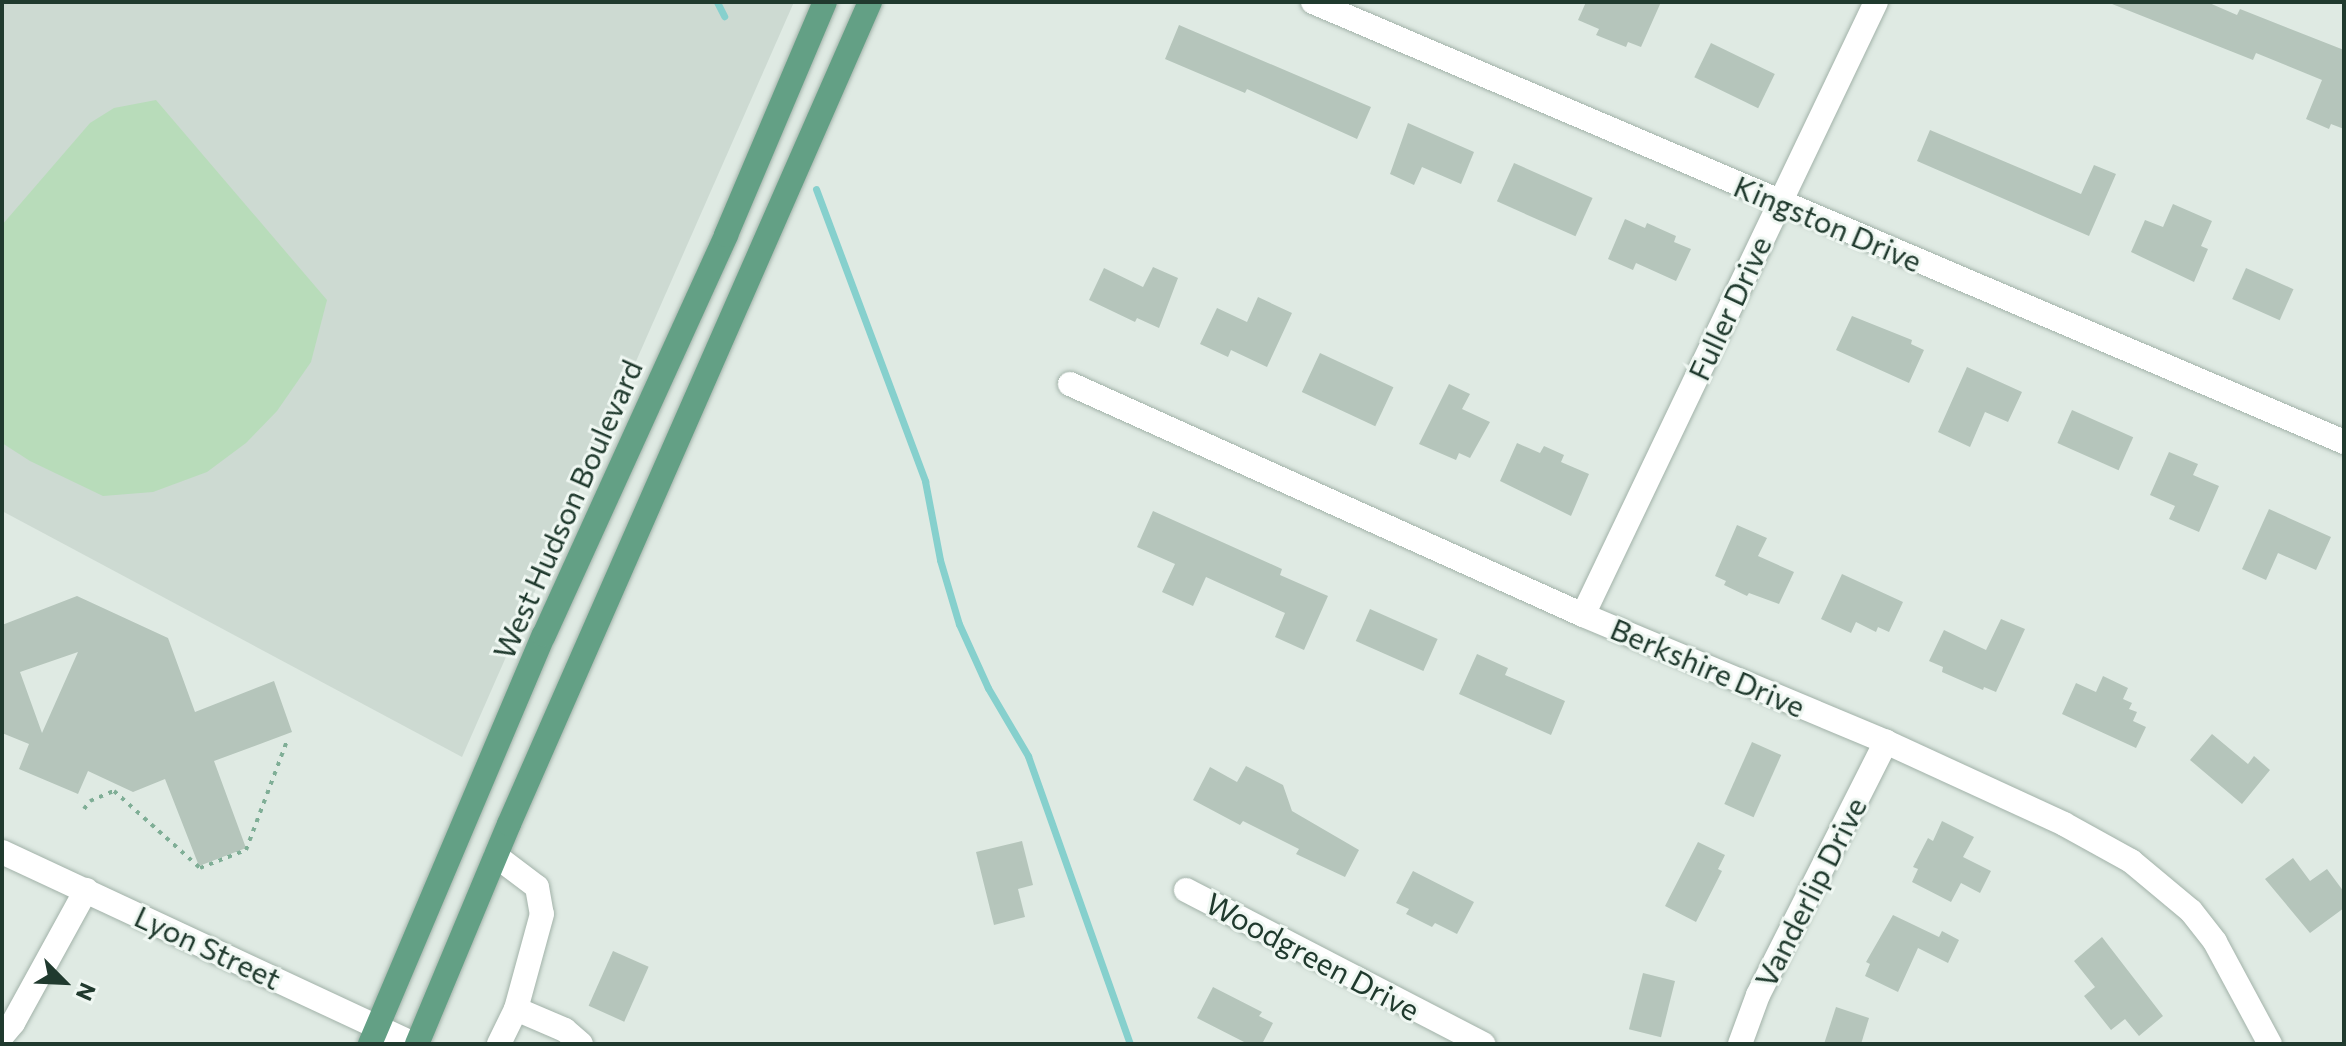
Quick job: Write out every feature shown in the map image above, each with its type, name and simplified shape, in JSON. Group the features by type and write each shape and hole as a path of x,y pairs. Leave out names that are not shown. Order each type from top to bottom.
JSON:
{"main road":[{"name":"West Hudson Boulevard","path":"374,1035 544,635 726,235 825,2"},
{"path":"415,1044 870,2"}],"street":[{"name":"Kingston Drive","path":"1313,2 2344,442"},
{"name":"Fuller Drive","path":"1583,615 1876,2"},
{"name":"Berkshire Drive","path":"1070,384 1583,615 1886,742 2064,824 2131,861 2191,911 2215,942 2270,1044"},
{"name":"Vanderlip Drive","path":"1740,1044 1758,995 1886,742"},
{"name":"Lyon Street","path":"2,852 86,890 374,1035 415,1044"},
{"path":"496,856 537,887 542,914 516,1009 499,1044"},
{"path":"2,1036 20,1010 86,890"},
{"name":"Woodgreen Drive","path":"1186,890 1483,1044"},
{"path":"516,1009 565,1030 581,1044"}],"path":[{"path":"84,809 90,801 114,791 200,868 246,850 287,741"}],"shaded area":[{"path":"2,2 794,2 462,757 2,511"}],"green space":[{"path":"156,100 327,300 311,362 277,411 246,443 207,472 153,492 103,496 30,461 2,443 2,225 90,123 114,108"}],"building":[{"path":"1586,2 1661,2 1641,47 1628,42 1626,47 1596,35 1599,29 1578,20"},
{"path":"2107,2 2207,2 2237,15 2240,9 2344,50 2344,129 2331,124 2329,129 2306,119 2322,80 2256,53 2253,60"},
{"path":"1179,25 1371,107 1357,139 1247,89 1245,93 1165,59"},
{"path":"1711,43 1775,74 1758,108 1694,77"},
{"path":"1408,123 1474,152 1461,184 1422,167 1414,185 1390,174"},
{"path":"1930,130 2081,194 2094,165 2116,174 2089,236 1917,161"},
{"path":"1514,163 1593,198 1575,236 1497,201"},
{"path":"2173,204 2212,221 2201,246 2208,249 2194,282 2131,252 2145,220 2163,227"},
{"path":"1625,219 1645,228 1647,223 1676,236 1674,242 1691,249 1676,281 1636,263 1633,270 1608,259"},
{"path":"1153,267 1178,278 1159,328 1137,318 1135,322 1089,300 1104,268 1143,287"},
{"path":"2246,268 2294,289 2280,320 2232,299"},
{"path":"1258,297 1292,313 1267,367 1231,350 1228,357 1200,344 1217,308 1247,322"},
{"path":"1852,316 1912,340 1911,344 1924,350 1909,383 1836,350"},
{"path":"1320,353 1393,387 1375,426 1302,392"},
{"path":"1967,367 2022,392 2008,422 1985,412 1970,447 1938,432"},
{"path":"1449,384 1470,394 1462,409 1490,422 1470,458 1459,453 1456,460 1419,444"},
{"path":"2072,410 2133,437 2119,470 2057,443"},
{"path":"1517,443 1540,453 1544,446 1564,455 1561,462 1589,474 1571,516 1500,481"},
{"path":"2169,452 2198,464 2193,475 2219,486 2199,532 2169,519 2175,506 2150,495"},
{"path":"2269,509 2331,537 2316,570 2278,553 2266,580 2242,569"},
{"path":"1153,511 1282,569 1280,575 1328,596 1304,650 1275,637 1285,613 1206,577 1193,606 1162,592 1175,564 1137,547"},
{"path":"1737,525 1767,538 1758,556 1794,572 1779,604 1749,593 1747,596 1724,585 1726,581 1715,576"},
{"path":"1842,574 1903,602 1889,632 1878,627 1876,632 1856,622 1851,633 1821,619"},
{"path":"77,596 168,638 195,712 274,681 292,732 214,761 246,848 199,866 165,779 133,792 88,771 78,794 19,769 29,744 2,733 2,625","holes":["78,652 42,733 20,672"]},
{"path":"1370,609 1438,639 1423,671 1356,641"},
{"path":"2001,619 2025,629 1996,692 1984,687 1983,690 1942,672 1943,667 1929,661 1944,630 1986,650"},
{"path":"1477,654 1508,668 1505,675 1565,701 1551,735 1459,694"},
{"path":"2103,676 2128,688 2123,699 2132,703 2129,709 2137,712 2133,721 2146,727 2136,748 2062,714 2076,683 2096,692"},
{"path":"2212,734 2248,764 2254,756 2270,770 2242,804 2190,760"},
{"path":"1752,742 1781,755 1754,817 1724,804"},
{"path":"1246,766 1283,785 1292,811 1359,850 1345,877 1296,854 1299,849 1243,821 1240,825 1193,800 1210,767 1237,782"},
{"path":"1942,821 1974,837 1963,857 1991,871 1980,893 1961,883 1951,902 1912,882 1918,869 1913,867 1928,838 1933,841"},
{"path":"1022,841 1033,885 1018,889 1025,917 994,925 976,852"},
{"path":"1698,842 1725,855 1718,869 1722,871 1696,922 1665,906"},
{"path":"2293,858 2310,881 2327,869 2344,892 2344,908 2310,933 2265,879"},
{"path":"1413,871 1474,902 1457,934 1435,923 1432,927 1406,914 1409,909 1396,903"},
{"path":"1893,915 1939,937 1942,931 1959,940 1948,963 1918,948 1898,992 1865,976 1870,964 1866,962"},
{"path":"2102,937 2163,1016 2139,1036 2125,1019 2111,1030 2084,996 2095,987 2074,961"},
{"path":"613,951 649,967 624,1022 589,1006"},
{"path":"1643,973 1675,981 1661,1037 1629,1029"},
{"path":"1213,987 1262,1012 1259,1016 1273,1023 1262,1044 1248,1044 1197,1018"},
{"path":"1836,1007 1869,1018 1861,1044 1824,1044"}],"waterway":[{"path":"717,2 724,16"},
{"path":"816,189 925,481 940,560 959,624 988,688 1028,756 1130,1044"}]}
